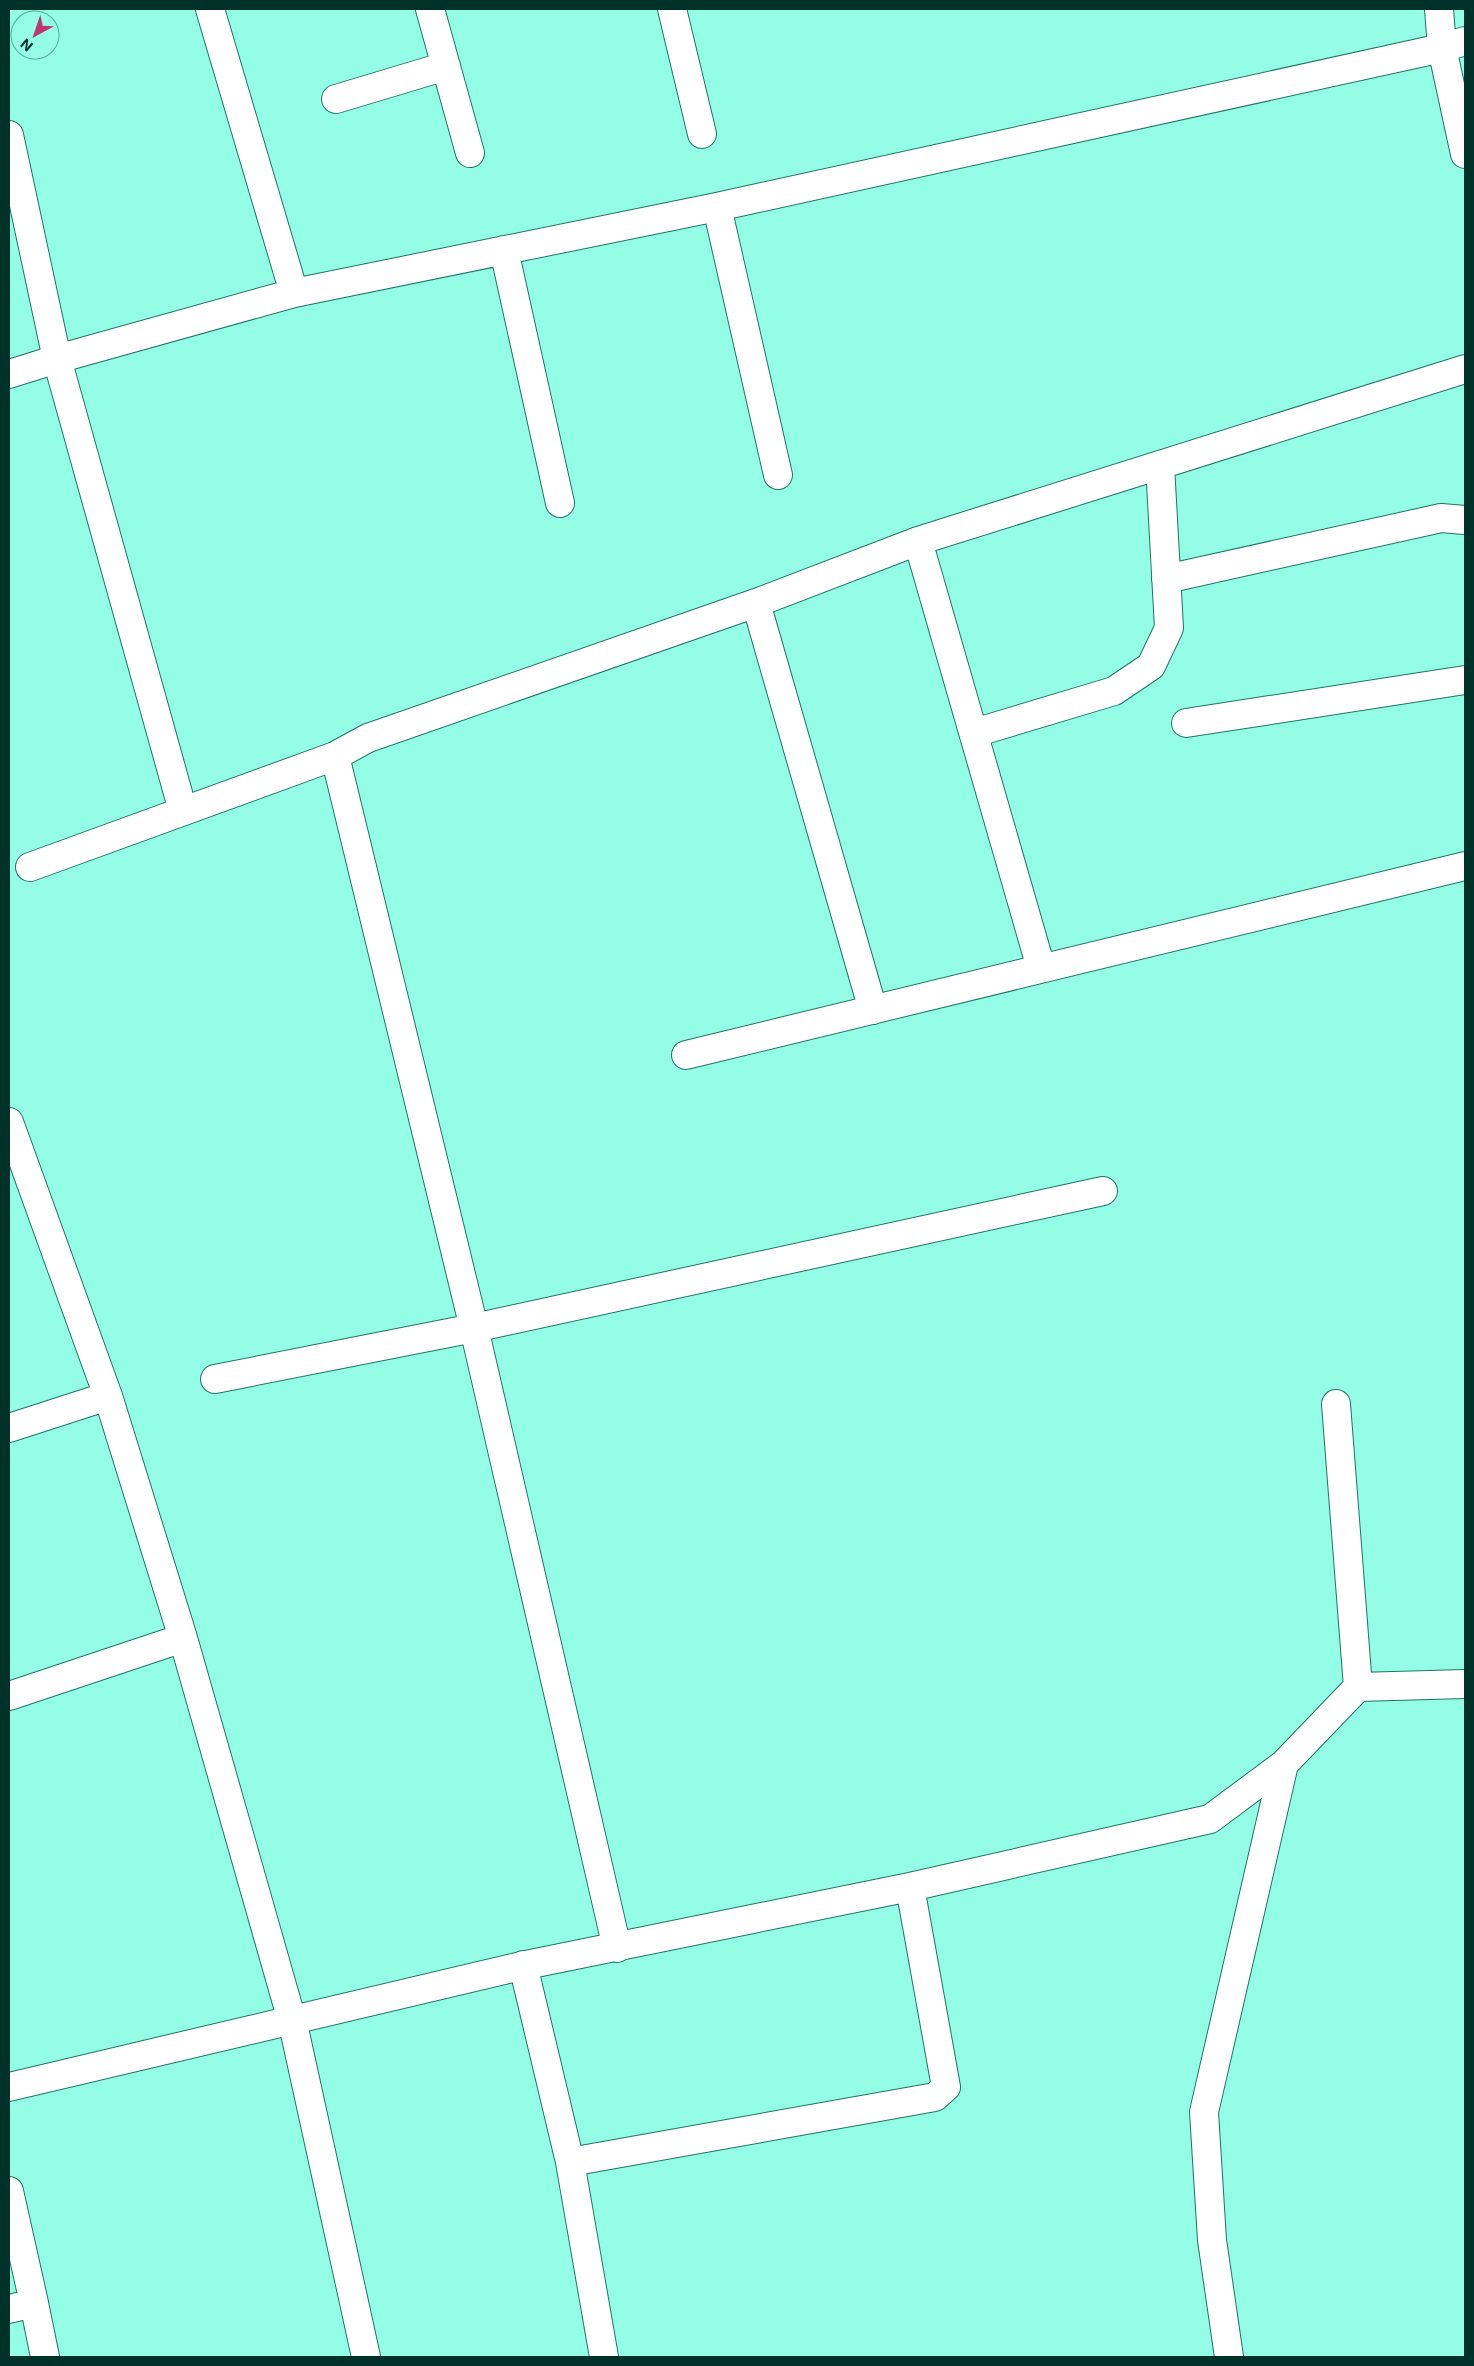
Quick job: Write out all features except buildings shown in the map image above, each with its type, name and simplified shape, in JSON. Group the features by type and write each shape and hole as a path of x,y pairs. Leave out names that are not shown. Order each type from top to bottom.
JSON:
{"street":[{"path":"210,9 294,292"},
{"path":"430,9 470,153"},
{"path":"672,9 702,134"},
{"path":"1439,9 1454,44 1465,154"},
{"path":"9,374 294,292 717,207 1454,44"},
{"path":"336,99 446,66"},
{"path":"9,135 57,359 183,811"},
{"path":"717,207 778,475"},
{"path":"504,250 560,503"},
{"path":"30,866 335,756 368,738 756,603 918,541 1465,368"},
{"path":"974,733 1114,691 1151,666 1169,628 1160,465"},
{"path":"1166,579 1441,518 1465,520"},
{"path":"918,541 1041,968"},
{"path":"756,603 873,1010"},
{"path":"1186,723 1465,680"},
{"path":"335,756 474,1328 617,1948"},
{"path":"686,1055 1465,866"},
{"path":"9,1122 108,1396 183,1638 292,2019 366,2357"},
{"path":"216,1379 474,1328 1103,1191"},
{"path":"9,1428 108,1396"},
{"path":"1336,1404 1358,1687"},
{"path":"9,1696 183,1638"},
{"path":"9,2087 523,1966 910,1887 1210,1819 1284,1764 1358,1687 1465,1684"},
{"path":"1229,2357 1212,2240 1204,2112 1284,1764"},
{"path":"570,2162 935,2097 946,2088 910,1887"},
{"path":"523,1966 570,2162 604,2357"},
{"path":"9,2191 22,2306 45,2357"}]}
